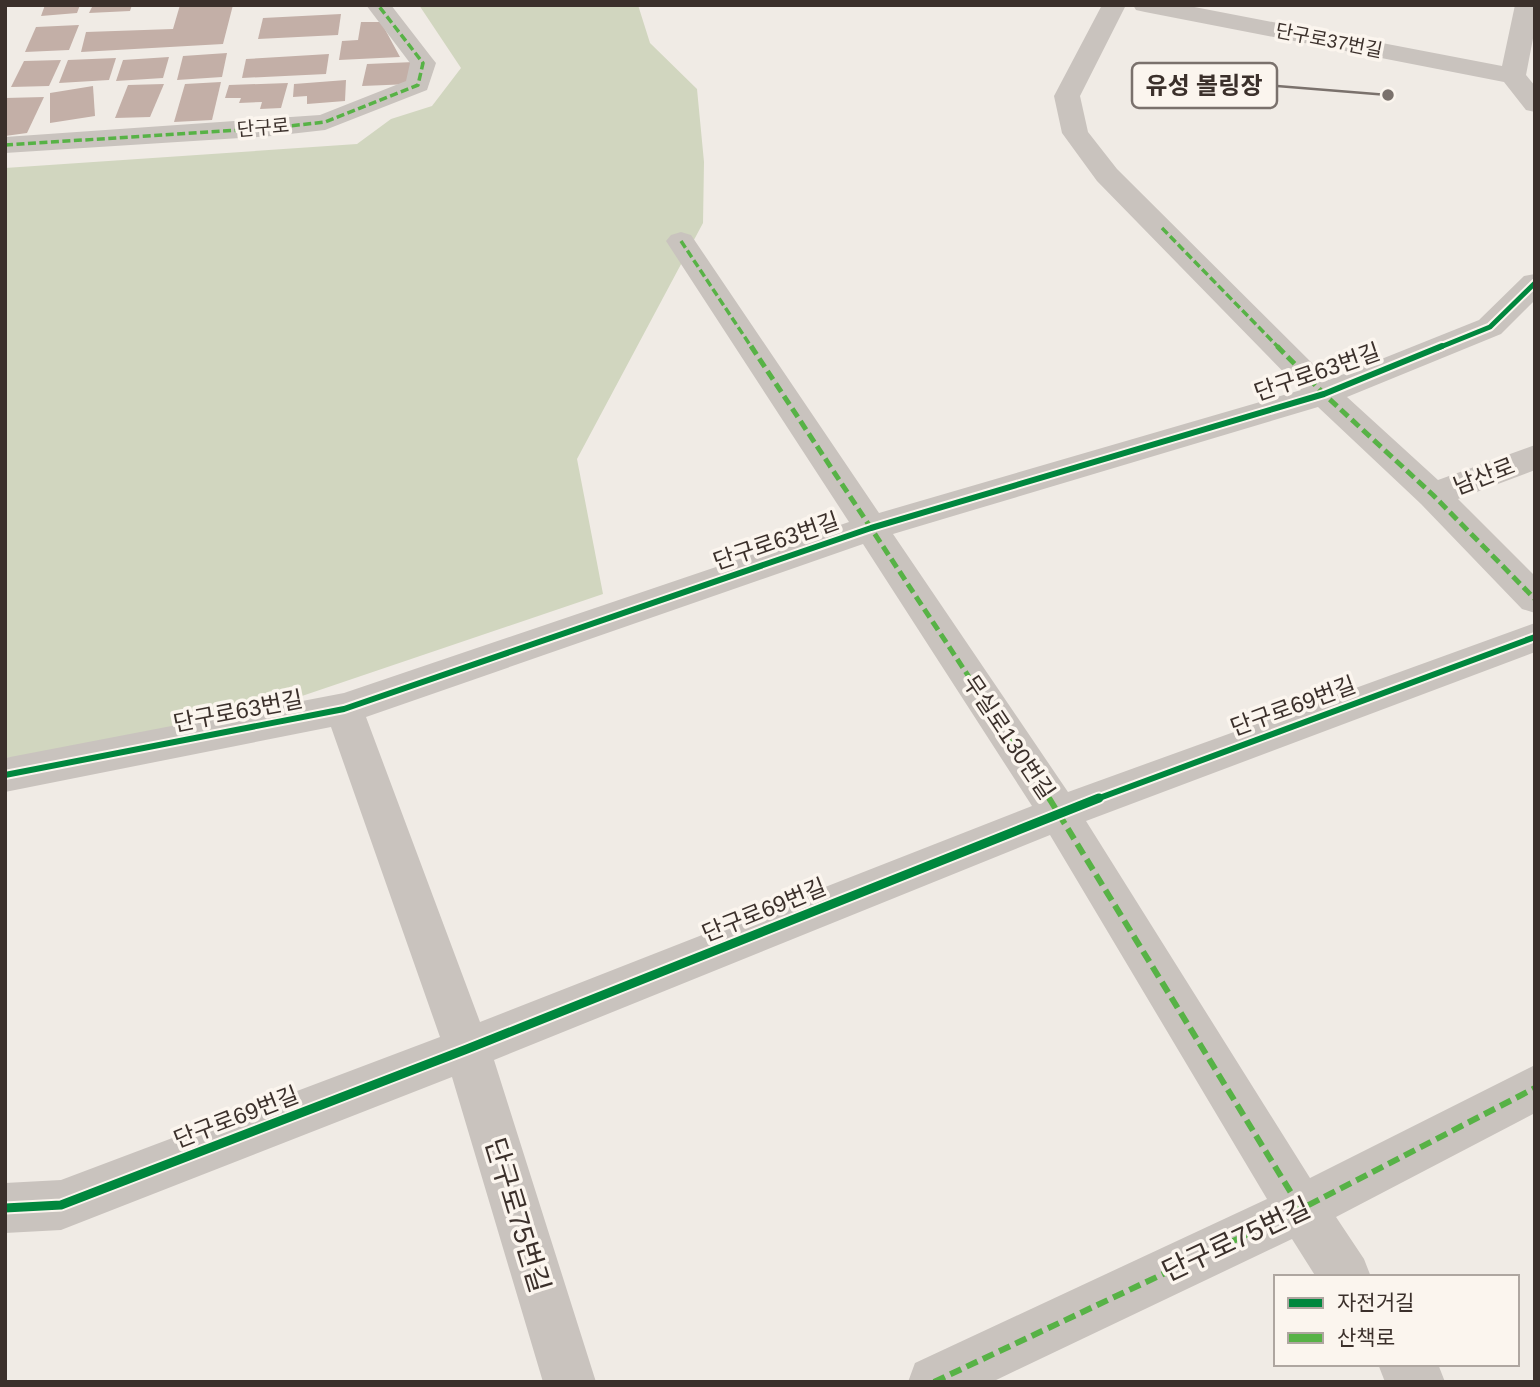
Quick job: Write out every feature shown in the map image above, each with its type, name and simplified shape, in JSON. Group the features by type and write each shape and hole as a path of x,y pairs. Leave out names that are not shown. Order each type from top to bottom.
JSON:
{"street":[{"name":"단구로","path":"5,145 272,128 336,117 418,85 423,63 378,5"},
{"name":"단구로63번길","path":"1114,5 1067,96 1075,133 1107,175 1324,394"},
{"name":"단구로37번길","path":"1145,5 1513,76"},
{"path":"1527,5 1513,76 1535,104"},
{"name":"무실로130번길","path":"681,241 1059,813 1301,1209 1345,1275"},
{"name":"단구로63번길","path":"5,775 344,709 871,528 1324,394 1490,327 1535,283"},
{"path":"1324,394 1433,495 1535,599"},
{"name":"남산로","path":"1433,495 1535,457"},
{"name":"단구로69번길","path":"5,1208 61,1205 467,1049 1059,813 1535,637"},
{"path":"344,709 467,1049"},
{"name":"단구로75번길","path":"467,1049 570,1382"},
{"name":"단구로75번길","path":"934,1382 1301,1209 1535,1088"},
{"path":"1407,1366 1419,1382"}],"green space":[{"path":"419,5 638,5 650,43 697,89 704,162 703,223 577,459 603,594 160,744 5,758 5,168 357,144 391,119 432,106 461,68"}],"building":[{"path":"45,5 80,5 77,13 41,16"},
{"path":"93,5 132,5 130,11 89,13"},
{"path":"180,5 233,5 223,44 81,52 86,32 173,29"},
{"path":"341,14 338,35 258,39 263,18"},
{"path":"361,22 381,22 400,57 339,60 342,41 358,40"},
{"path":"79,25 69,50 25,52 36,27"},
{"path":"227,53 222,77 177,80 183,56"},
{"path":"329,54 326,74 242,78 246,59"},
{"path":"169,57 163,78 116,81 123,60"},
{"path":"116,58 109,80 59,83 68,60"},
{"path":"61,60 49,86 11,87 24,61"},
{"path":"414,62 411,84 362,86 367,64"},
{"path":"346,80 345,101 307,104 307,96 293,97 294,84"},
{"path":"221,82 212,120 174,122 185,84"},
{"path":"288,83 281,108 260,109 262,102 239,103 241,98 225,98 229,85"},
{"path":"164,84 150,117 115,118 128,85"},
{"path":"93,86 95,116 50,123 50,93"},
{"path":"44,97 27,133 5,136 5,98"}],"marked path":[{"path":"5,145 272,128 325,122 418,85 423,63 378,5"},
{"path":"1162,228 1324,394 1433,495 1535,599"},
{"path":"681,241 1059,813 1301,1209"},
{"path":"934,1382 1301,1209 1535,1088"}],"cycle path":[{"path":"5,775 344,709 871,528 1324,394 1490,327 1535,283"},
{"path":"5,1208 61,1205 467,1049 1059,813 1535,637"}],"place":[{"name":"유성 볼링장","path":"1388,95"}]}
